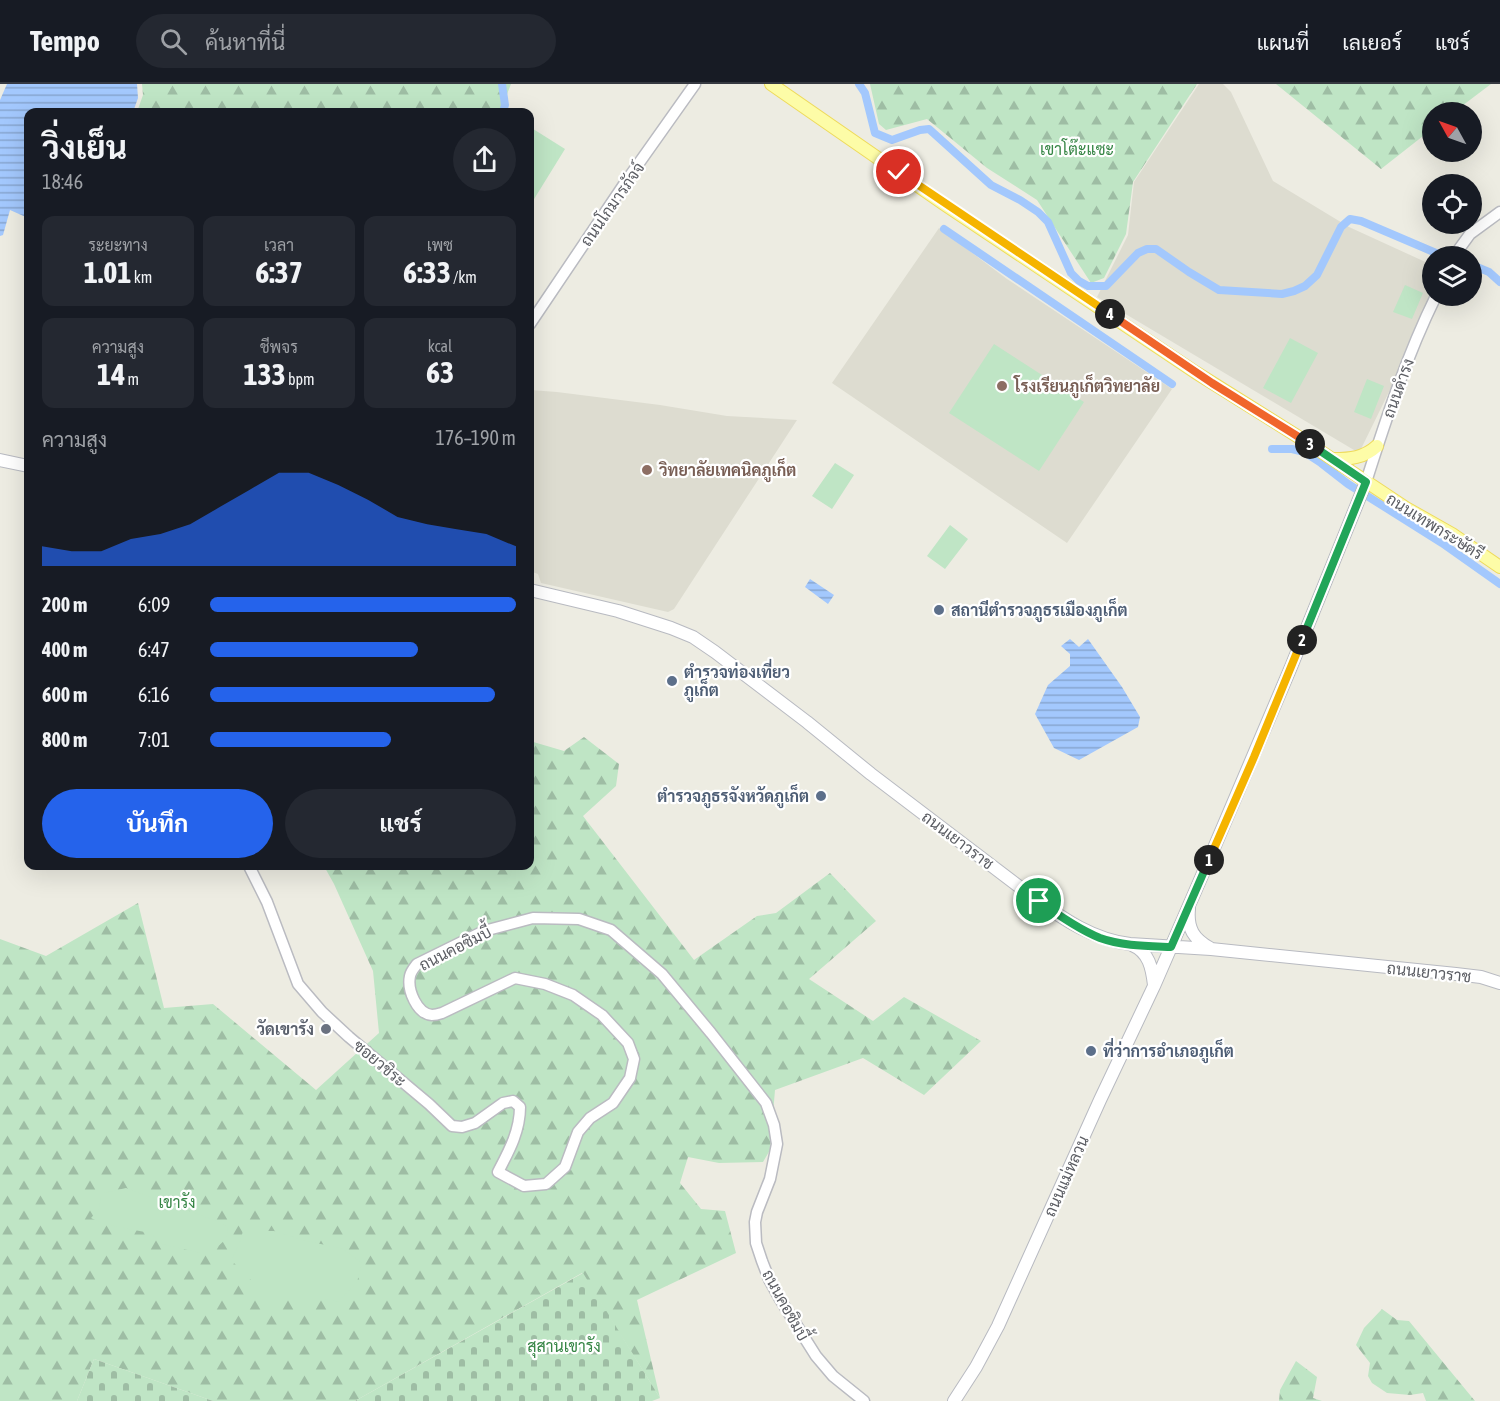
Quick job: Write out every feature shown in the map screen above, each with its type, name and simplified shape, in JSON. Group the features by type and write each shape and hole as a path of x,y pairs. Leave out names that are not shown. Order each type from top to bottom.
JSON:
{"main road":[{"name":"ถนนเทพกระษัตรี","path":"771,84 1195,372 1333,459 1363,488 1406,508 1452,534 1500,567"},
{"path":"1333,459 1349,459 1364,455 1377,446"},
{"path":"0,460 24,465"},
{"name":"ถนนแม่หลวน","path":"954,1401 998,1326 1154,986 1261,740 1363,488"},
{"name":"ถนนเยาวราช","path":"534,591 618,611 682,632 693,638 715,652 894,792 1058,915 1101,938 1130,944 1211,949 1456,974 1481,977 1500,983"},
{"path":"1190,904 1188,917 1194,936 1198,942 1211,949"},
{"path":"1130,944 1137,947 1147,957 1152,970 1154,986"}],"street":[{"name":"ถนนโกมารภัจจ์","path":"534,318 694,84"},
{"path":"1462,246 1470,234 1500,212"},
{"name":"ถนนดำรง","path":"1363,488 1421,326 1431,306"},
{"name":"ซอยวชิระ","path":"251,870 267,902 298,984 322,1012 350,1037 452,1126 462,1127 475,1124 503,1103 513,1101 520,1107 520,1119 512,1146 498,1172"},
{"name":"ถนนคอซิมบี้","path":"498,1172 524,1186 546,1184 565,1167 578,1132 590,1118 613,1103 630,1078 634,1059 628,1043 602,1015 573,995 545,984 515,978 442,1013 431,1015 422,1011 410,993 410,973 417,964 484,931 533,918 579,919 611,930 662,975 766,1103 774,1125 777,1144 773,1169 755,1222 756,1243 769,1279 816,1356 833,1376 864,1401"}],"shaded area":[{"path":"1199,84 1223,84 1231,92 1273,181 1349,227 1422,260 1422,306 1431,306 1359,453 1097,297 1128,235 1134,182"},
{"name":"โรงเรียนภูเก็ตวิทยาลัย","path":"939,228 1007,279 1172,389 1067,543 832,383"},
{"name":"วิทยาลัยเทคนิคภูเก็ต","path":"534,390 660,405 727,416 797,420 674,609 668,612 541,583 538,574 534,572"}],"green space":[{"path":"142,84 511,84 502,108 138,108 143,95"},
{"name":"เขาโต๊ะแซะ","path":"870,84 1197,84 1133,182 1126,234 1104,278 1091,283 1037,200 987,168 927,119 886,130 879,124"},
{"path":"1276,84 1491,84 1467,102 1422,102 1422,137 1381,169"},
{"path":"534,130 565,149 534,199"},
{"path":"1405,285 1422,293 1412,319 1393,312"},
{"path":"1290,338 1318,353 1291,403 1263,388"},
{"path":"994,344 1084,402 1039,471 949,413"},
{"path":"1367,379 1384,386 1371,419 1354,412"},
{"path":"835,463 854,475 832,509 812,496"},
{"path":"950,525 968,539 945,569 927,556"},
{"name":"เขารัง","path":"584,737 619,764 616,786 583,816 694,960 757,916 776,913 830,873 876,921 809,979 873,1021 904,997 981,1041 924,1095 863,1058 775,1090 770,1150 763,1162 719,1163 688,1157 680,1183 701,1209 725,1211 736,1253 637,1300 660,1398 582,1273 355,1401 213,1401 94,1359 77,1401 0,1401 0,939 46,956 138,903 164,1008 213,1004 316,1090 379,1033 373,971 326,870 534,870 534,742 564,751"},
{"path":"126,1188 222,1223 227,1227 226,1239 215,1249 207,1253 200,1253 162,1244 150,1233 103,1224 91,1218 99,1209 104,1193"},
{"path":"243,1231 274,1231 343,1249 362,1263 357,1282 338,1302 324,1299 270,1299 231,1260"},
{"name":"สุสานเขารัง","path":"583,1273 660,1398 652,1401 355,1401"},
{"path":"1382,1309 1397,1320 1409,1321 1475,1401 1426,1401 1423,1393 1410,1395 1387,1393 1372,1383 1368,1376 1370,1363 1356,1345 1364,1328"},
{"path":"94,1359 213,1401 77,1401"},
{"path":"1296,1361 1317,1377 1313,1398 1322,1401 1279,1401 1280,1390"}],"water":[{"path":"7,84 137,84 138,98 134,108 24,108 24,216 10,210 3,235 0,236 0,100"},
{"path":"810,579 834,595 828,604 805,587"},
{"path":"1070,639 1079,647 1088,639 1140,717 1138,727 1079,760 1054,748 1035,714 1048,685 1070,666 1070,654 1061,646"}],"waterway":[{"path":"502,84 504,108"},
{"path":"859,84 865,93 875,133 892,140 929,129 991,185 1038,212 1048,222 1071,273 1088,286 1106,286 1138,253 1147,249 1156,249 1219,290 1282,294 1294,291 1305,286 1317,275 1341,227 1350,219 1361,221 1422,247"},
{"path":"944,229 1172,384"},
{"path":"1482,269 1500,282"},
{"path":"1272,449 1292,449 1304,452 1348,484 1442,543 1500,584"}],"place":[{"name":"โรงเรียนภูเก็ตวิทยาลัย","path":"1002,386"},
{"name":"วิทยาลัยเทคนิคภูเก็ต","path":"647,470"},
{"name":"สถานีตำรวจภูธรเมืองภูเก็ต","path":"939,610"},
{"name":"ตำรวจท่องเที่ยว ภูเก็ต","path":"672,681"},
{"name":"ตำรวจภูธรจังหวัดภูเก็ต","path":"821,796"},
{"name":"วัดเขารัง","path":"326,1029"},
{"name":"ที่ว่าการอำเภอภูเก็ต","path":"1091,1051"}],"route":[{"path":"899,172 1195,372 1366,482 1254,757 1171,947 1117,942 1101,938 1058,915 1039,901"}]}
